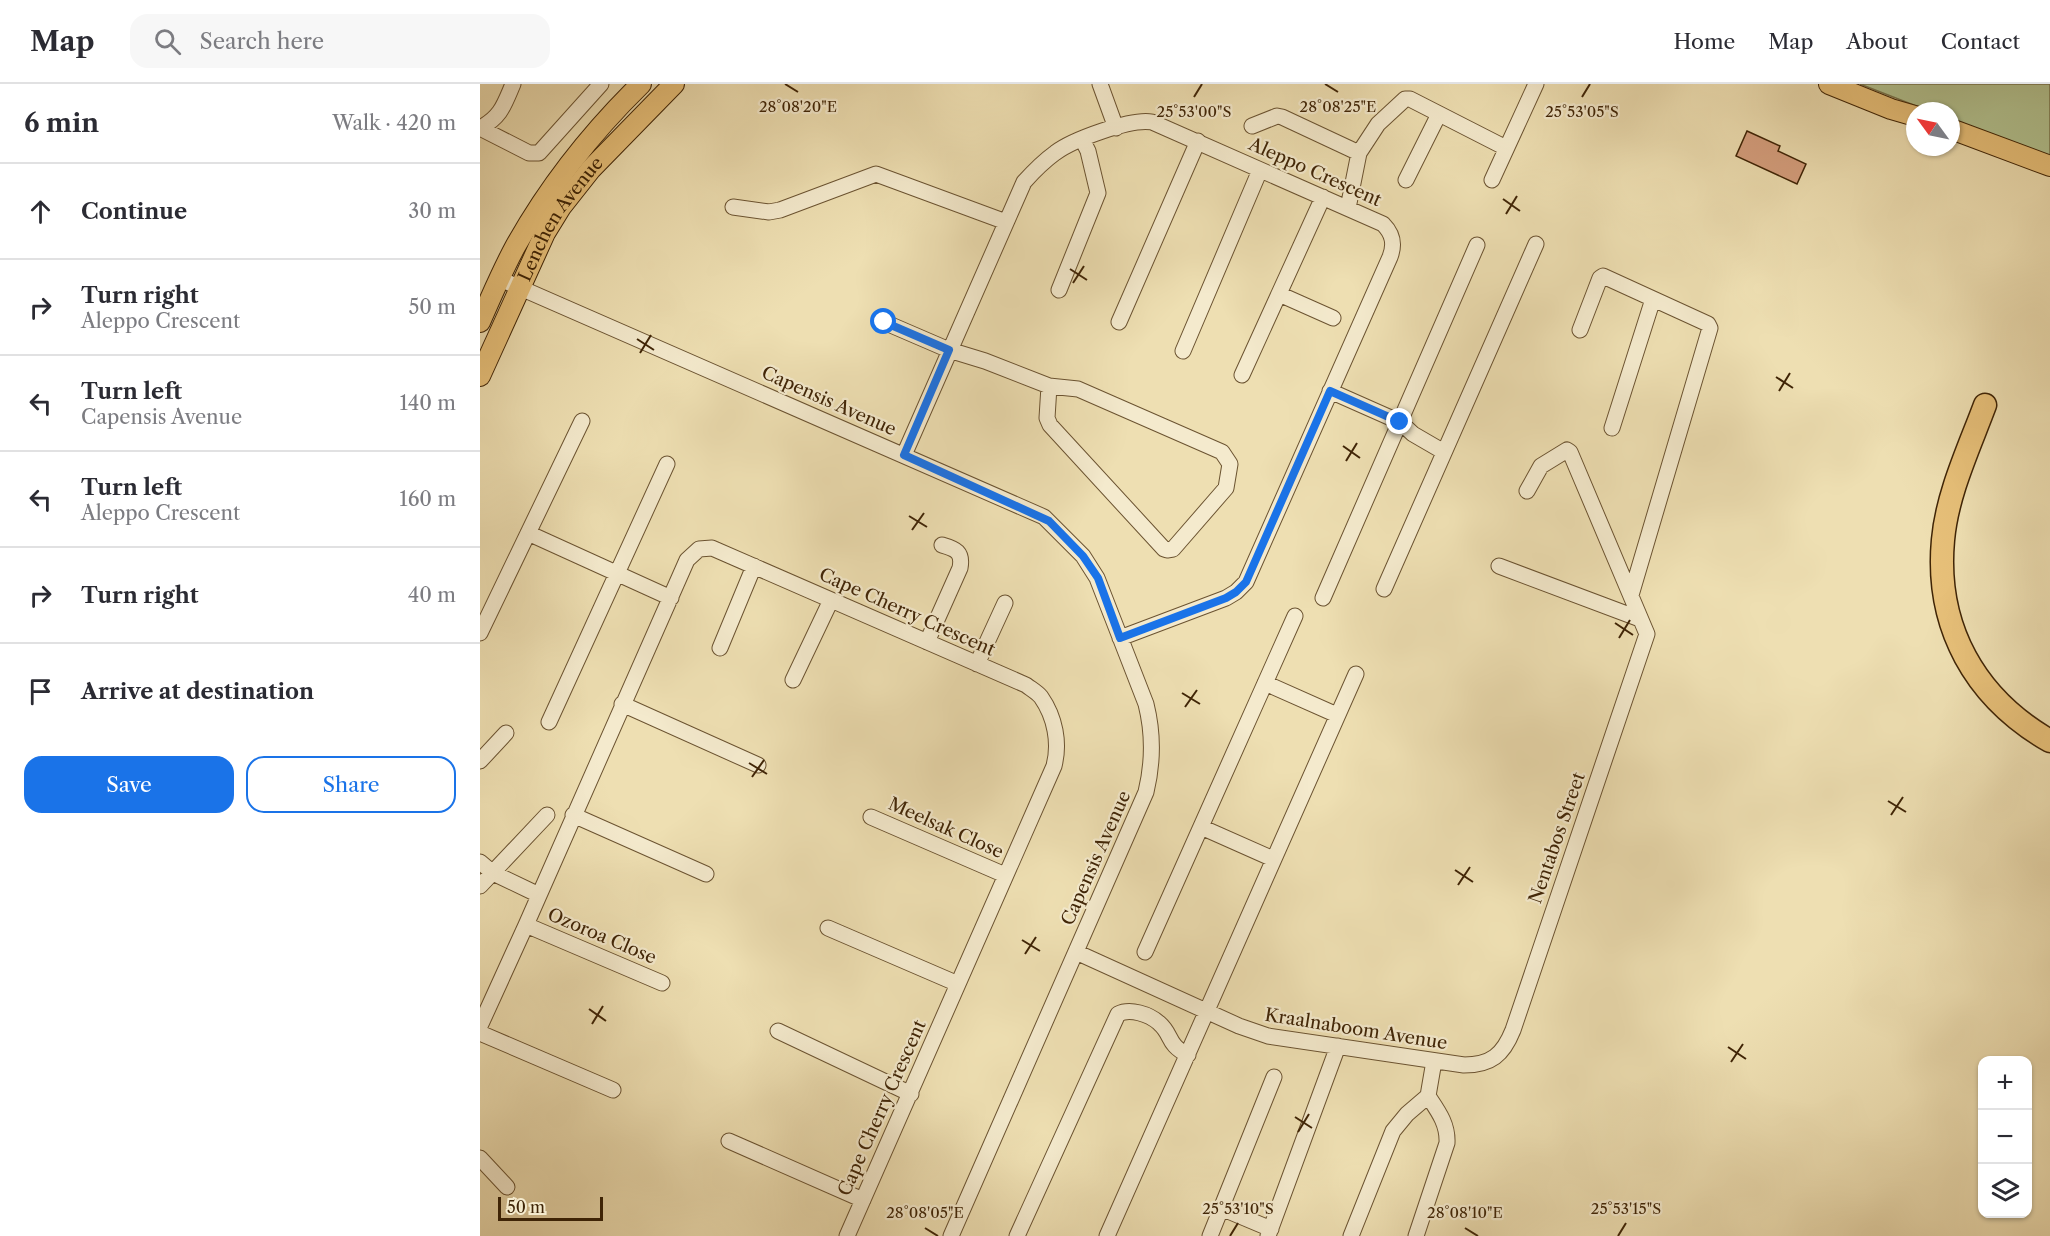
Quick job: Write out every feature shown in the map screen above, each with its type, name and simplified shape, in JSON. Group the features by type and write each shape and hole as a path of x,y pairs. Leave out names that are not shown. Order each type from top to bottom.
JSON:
{"highway":[{"path":"1985,405 1954,487 1943,539 1942,579 1949,618 1963,653 1980,681 2002,708 2026,728 2050,741"}],"main road":[{"name":"Lenchen Avenue","path":"480,322 514,248 554,184 609,115 641,84"},
{"name":"Lenchen Avenue","path":"480,376 545,233 561,207 591,169 674,84"},
{"path":"1829,84 1906,113"},
{"path":"1855,84 1906,111"},
{"path":"1960,132 2050,166"}],"street":[{"path":"480,128 497,117 513,84"},
{"path":"480,128 529,153 538,153 601,84"},
{"path":"1100,84 1116,128"},
{"path":"1492,180 1536,84"},
{"path":"1348,208 1359,153 1378,124 1405,99 1410,99 1506,148"},
{"path":"1406,180 1439,114"},
{"path":"1252,126 1277,116 1282,117 1359,153"},
{"name":"Aleppo Crescent","path":"904,455 1024,182 1054,154 1082,140 1144,120 1156,123 1383,224 1390,231 1393,245 1390,257 1246,582 1226,598 1120,638"},
{"path":"1059,290 1098,193 1090,160 1082,140"},
{"path":"1119,322 1198,141"},
{"path":"1183,351 1260,170"},
{"path":"733,207 769,212 780,210 876,174 1006,222"},
{"path":"1242,375 1323,197"},
{"path":"1384,589 1536,244"},
{"path":"1323,598 1477,245"},
{"path":"1580,330 1600,278 1603,276 1708,324 1710,328 1630,595"},
{"name":"Capensis Avenue","path":"500,279 904,455 1049,521 1083,556 1098,578 1150,718 1151,750 1146,792 951,1236"},
{"path":"1279,294 1333,318"},
{"path":"1612,428 1653,299"},
{"path":"884,322 949,350 985,361 1049,386 1078,389 1222,452 1230,464 1228,484 1224,492 1173,549 1164,549 1050,425 1047,418 1049,386"},
{"path":"1330,391 1400,422 1413,434 1444,452"},
{"path":"480,633 582,421"},
{"path":"1527,491 1542,466 1567,450 1570,452 1640,619"},
{"path":"549,722 667,464"},
{"path":"528,533 671,598"},
{"path":"927,642 960,568 960,554 954,548 942,545"},
{"name":"Cape Cherry Crescent","path":"480,1026 687,560 699,549 712,548 1026,685 1040,696 1050,714 1057,739 1054,766 847,1236"},
{"path":"720,648 754,566"},
{"path":"1499,566 1640,619"},
{"path":"811,661 834,601"},
{"path":"793,680 834,601"},
{"path":"977,664 1005,603"},
{"path":"1145,952 1295,616"},
{"name":"Nentabos Street","path":"1500,1053 1509,1040 1647,634 1640,619"},
{"path":"1107,1236 1356,674"},
{"path":"1265,683 1337,715"},
{"path":"622,704 758,765"},
{"path":"480,761 506,733"},
{"path":"480,886 547,815"},
{"path":"573,815 706,874"},
{"name":"Meelsak Close","path":"871,817 1005,876"},
{"path":"1201,827 1273,859"},
{"path":"480,862 492,873 539,895"},
{"name":"Ozoroa Close","path":"526,925 662,983"},
{"path":"828,928 958,984"},
{"name":"Kraalnaboom Avenue","path":"1076,952 1239,1026 1268,1036 1464,1065 1485,1063 1500,1053"},
{"path":"1017,1236 1118,1014 1127,1011 1152,1018 1160,1024 1174,1047 1188,1055"},
{"path":"778,1031 911,1094"},
{"path":"480,1033 613,1090"},
{"path":"1221,1208 1269,1232 1338,1046"},
{"path":"1351,1236 1393,1131 1398,1123 1428,1096 1434,1061"},
{"path":"1210,1236 1274,1077"},
{"path":"1416,1236 1447,1143 1448,1132 1428,1096"},
{"path":"729,1141 863,1200"},
{"path":"480,1158 507,1187"}],"green space":[{"path":"1860,84 2050,84 2050,158 1960,123 1960,102 1906,102"}],"building":[{"path":"1747,131 1780,146 1778,151 1806,164 1797,184 1736,156"}],"route":[{"path":"884,322 949,350 904,455 1049,521 1083,556 1098,578 1120,638 1226,598 1246,582 1330,391 1400,422"}]}
